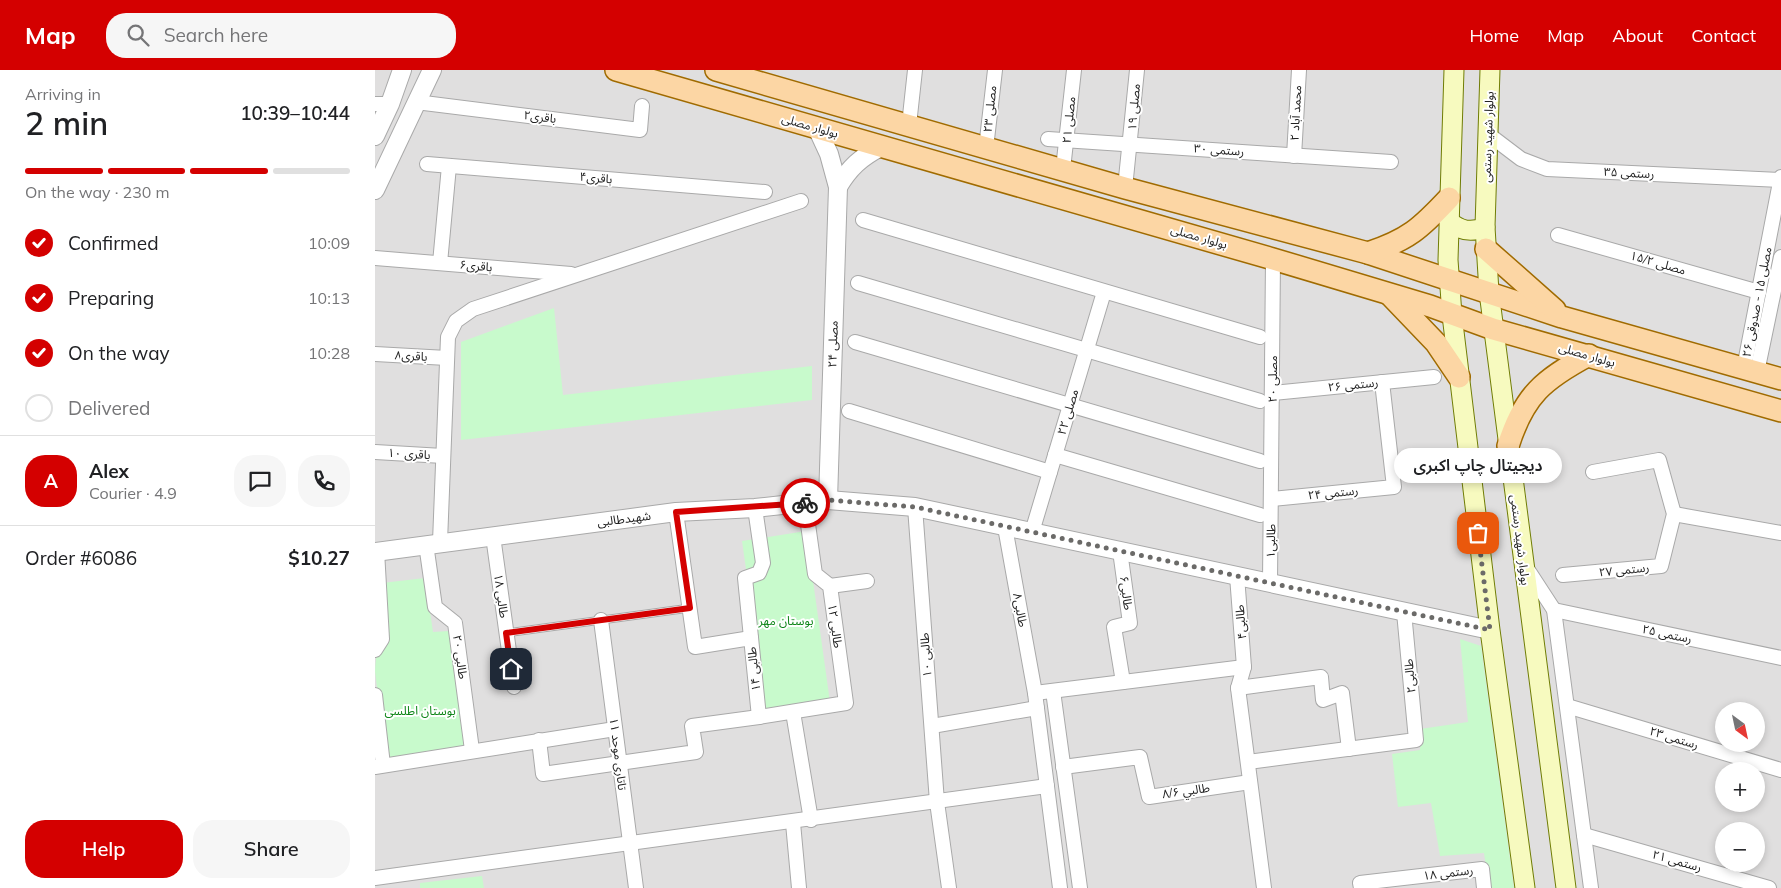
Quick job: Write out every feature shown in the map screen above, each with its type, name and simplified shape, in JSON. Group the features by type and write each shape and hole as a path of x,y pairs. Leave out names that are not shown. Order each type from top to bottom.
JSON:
{"main road":[{"name":"بولوار مصلی","path":"615,70 1273,259 1388,293 1493,329 1781,410"},
{"path":"716,70 760,76 986,148 1125,188 1368,253 1450,282 1489,292 1562,317 1781,378"},
{"path":"1454,70 1448,260 1452,315 1490,630 1525,888"},
{"name":"بولوار شهید رستمی","path":"1490,70 1485,227 1489,292 1522,562 1566,888"},
{"path":"1368,253 1390,246 1411,236 1449,198"},
{"path":"1449,221 1454,226 1470,231 1485,227"},
{"path":"1486,249 1562,317"},
{"path":"1388,293 1436,343 1459,378"},
{"path":"1508,446 1517,419 1544,382 1559,371 1589,355"},
{"path":"1751,370 1753,402"}],"street":[{"path":"375,136 382,104 402,70"},
{"path":"375,190 432,70"},
{"path":"909,125 915,70"},
{"name":"مصلی ۲۳","path":"986,148 995,70"},
{"name":"مصلی ۲۱","path":"1063,169 1074,70"},
{"name":"مصلی ۱۹","path":"1125,188 1137,70"},
{"name":"محمد آباد ۲","path":"1295,156 1299,70"},
{"name":"باقری۲","path":"416,102 640,130 642,106"},
{"path":"817,128 829,154 838,187"},
{"name":"رستمی ۳۵","path":"1488,134 1521,159 1547,169 1781,179"},
{"name":"رستمی ۳۰","path":"1048,139 1391,162"},
{"path":"838,187 848,169 863,156 881,147"},
{"name":"باقری۴","path":"427,164 765,192"},
{"path":"441,263 449,166"},
{"name":"مصلی ۱۵ - صدوقی ۲۶","path":"1751,370 1759,292 1781,179"},
{"name":"مصلی ۲۴","path":"828,500 838,187"},
{"name":"طالبی ۲۰","path":"472,750 455,623 435,607 433,543 443,456 448,337 456,321 473,309 801,201"},
{"path":"863,220 1260,337"},
{"name":"مصلی ۱۵/۲","path":"1558,235 1759,292"},
{"name":"مصلی ۱۵ - صدوقی ۲۶","path":"1751,370 1781,257"},
{"name":"باقری۶","path":"375,258 578,274"},
{"name":"مصلی ۲۰","path":"1272,499 1273,259"},
{"path":"858,282 1260,401"},
{"name":"مصلی ۲۲","path":"1032,532 1104,292"},
{"path":"855,342 1260,461"},
{"name":"باقری۸","path":"375,354 447,358"},
{"name":"رستمی ۲۶","path":"1273,393 1434,377"},
{"name":"رستمی ۲۴","path":"1272,499 1394,487 1382,382"},
{"path":"849,411 1050,472"},
{"name":"باقری ۱۰","path":"375,452 443,456"},
{"path":"1055,455 1260,515"},
{"path":"1593,472 1659,460 1673,514 1781,533"},
{"name":"طالبی۱","path":"1270,583 1272,499"},
{"name":"شهیدطالبی","path":"376,552 676,512 755,508 828,500 915,507 1490,630"},
{"name":"طالبی ۱۲","path":"793,712 846,703 830,586 815,574 805,504"},
{"name":"طالبی ۱۰","path":"915,507 937,802 949,888"},
{"name":"طالبی ۱۴","path":"755,508 763,563 759,574 745,578 759,716"},
{"path":"676,512 695,647 751,638"},
{"name":"رستمی ۲۷","path":"1563,576 1661,566 1673,514"},
{"name":"طالبی۸","path":"1005,526 1035,693 1060,888"},
{"name":"طالبی ۱۸","path":"493,536 514,687"},
{"name":"طالبی۶","path":"1120,551 1130,623 1114,627 1123,682"},
{"path":"376,552 377,643"},
{"path":"1522,562 1554,610 1591,888"},
{"name":"طالبی۴","path":"1237,576 1244,667 1239,688"},
{"path":"830,586 867,581"},
{"name":"رستمی ۲۵","path":"1554,610 1781,658"},
{"name":"طالبی۲","path":"1349,749 1416,740 1404,612"},
{"name":"تاتاری موحد ۱۱","path":"601,620 636,888"},
{"path":"1035,693 1244,667"},
{"path":"1248,762 1349,749 1343,693 1323,700 1321,678 1239,688 1250,782 1264,888"},
{"path":"1053,691 1080,888"},
{"path":"375,695 379,766 615,729"},
{"name":"رستمی ۲۳","path":"1567,706 1781,770"},
{"path":"932,726 1037,708"},
{"path":"539,740 543,774 697,752 692,726 793,712 811,820"},
{"name":"طالبي ۸/۶","path":"1063,767 1140,757 1149,796 1250,782"},
{"path":"375,878 793,823 1047,786"},
{"path":"793,823 799,888"},
{"name":"رستمی ۲۱","path":"1584,835 1769,888"},
{"name":"رستمی ۱۸","path":"1361,888 1360,883 1481,869 1484,888"}],"lane":[{"path":"506,633 690,608"}],"shaded area":[{"path":"375,70 1781,70 1781,888 375,888"}],"green space":[{"path":"554,308 563,395 812,366 812,400 461,440 461,342"},
{"name":"بوستان مهر","path":"806,531 830,702 766,711 742,541"},
{"name":"بوستان اطلسی","path":"425,578 433,632 449,631 466,752 386,762 375,671 382,583"},
{"path":"1460,639 1481,646 1514,888 1489,888 1484,853 1440,856 1431,803 1398,807 1392,754 1420,750 1420,729 1468,722"},
{"path":"482,876 484,888 420,888 420,883"}],"way so far":[{"path":"805,503 828,500 915,507 1490,630 1478,533"}],"place":[{"name":"دیجیتال چاپ اکبری","path":"1478,533"}],"route":[{"path":"511,669 506,633 690,608 676,512 755,508 805,503"}]}
